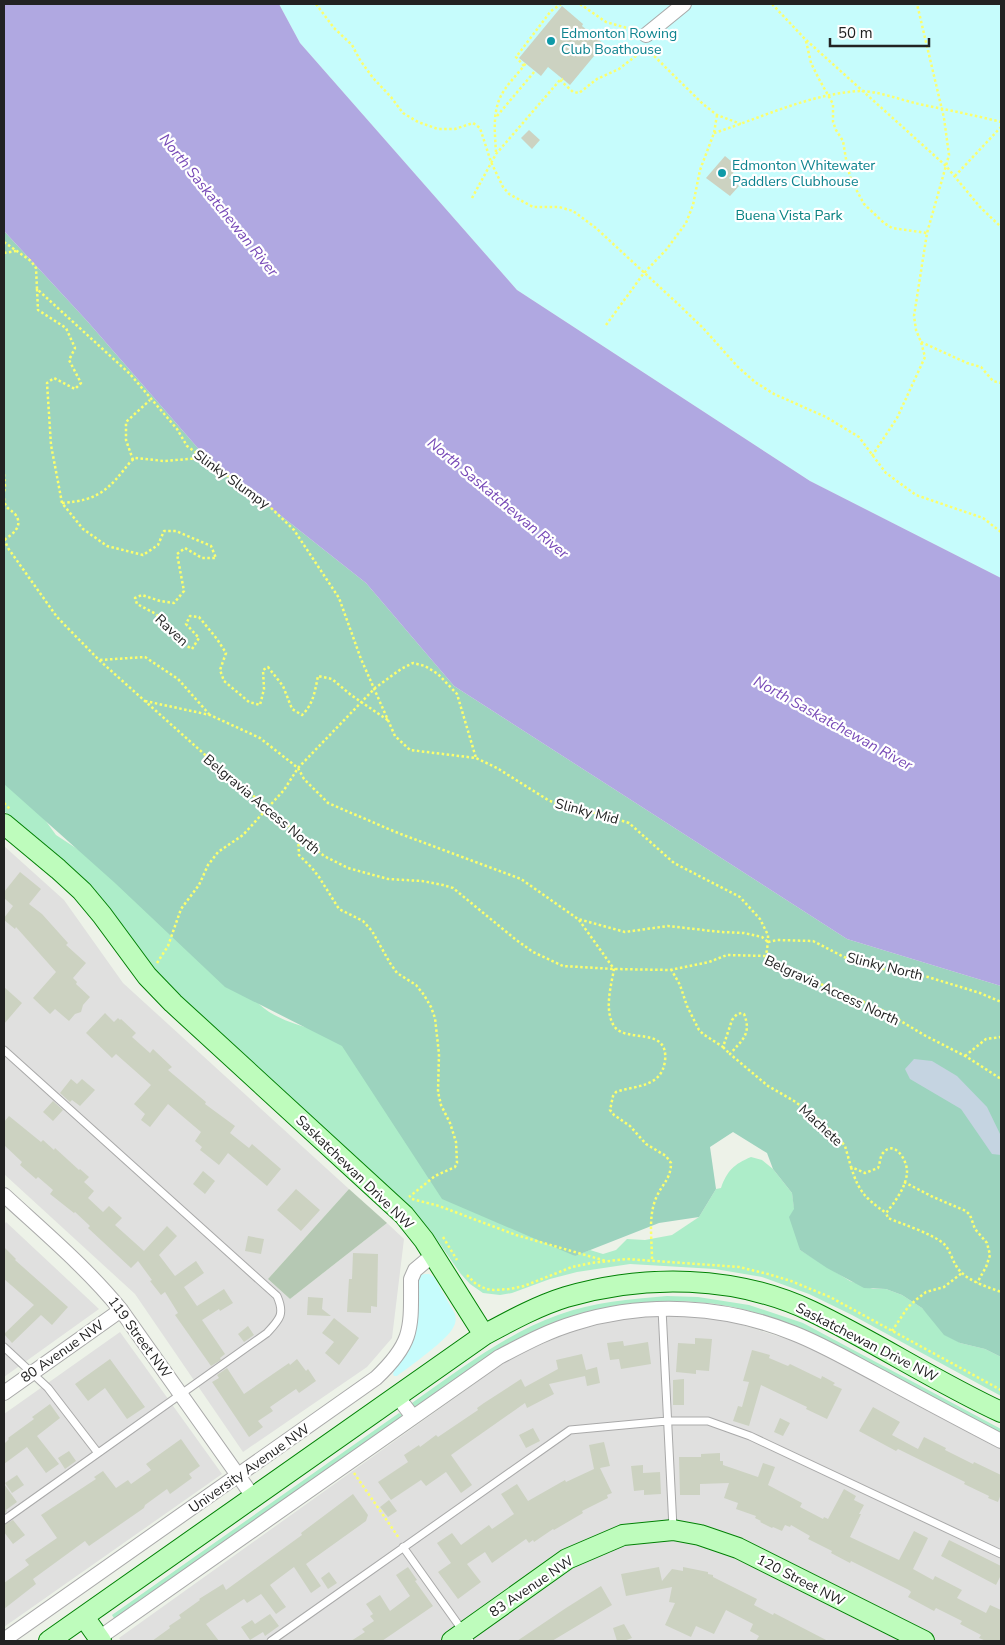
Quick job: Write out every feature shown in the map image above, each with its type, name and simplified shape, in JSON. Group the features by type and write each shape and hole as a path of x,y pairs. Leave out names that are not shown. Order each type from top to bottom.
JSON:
{"street":[{"path":"645,40 684,4"},
{"name":"Saskatchewan Drive NW","path":"7,817 82,891 147,976 173,1003 404,1215 424,1240 484,1335 534,1309 603,1288 646,1282 687,1282 727,1286 769,1295 809,1310 1001,1412"},
{"name":"119 Street NW","path":"4,1194 84,1267 104,1288 254,1498"},
{"name":"University Avenue NW","path":"4,1640 366,1386 391,1364 403,1347 411,1322 412,1274 433,1255"},
{"path":"84,1617 100,1640 413,1417 499,1358 537,1337 574,1323 611,1314 662,1308"},
{"name":"Saskatchewan Drive NW","path":"662,1308 716,1311 755,1319 794,1333 830,1350 1001,1441"},
{"name":"80 Avenue NW","path":"4,1393 121,1310"},
{"name":"University Avenue NW","path":"49,1641 484,1335"},
{"path":"397,1396 413,1417"},
{"name":"83 Avenue NW","path":"462,1638 567,1560 622,1535 673,1530"},
{"name":"120 Street NW","path":"673,1530 700,1535 738,1548 924,1641"}],"lane":[{"path":"4,1050 277,1296 282,1307 280,1320 267,1333 4,1520"},
{"path":"662,1308 673,1530"},
{"path":"4,1347 48,1388 98,1453"},
{"path":"271,1641 570,1430 667,1421 708,1421 750,1436 1001,1554"},
{"path":"404,1546 462,1638"}],"path":[{"path":"316,4 334,28 352,45 373,78 391,97 402,113 418,122 438,129 456,129 473,124 480,128 491,162 503,188 509,194 533,207 559,207 572,211 596,228 690,316 738,367 755,382 774,394 826,417 859,437 886,472 916,495 983,518 1001,532"},
{"path":"496,154 494,124 502,95 525,64 516,57 551,11 561,4"},
{"path":"580,4 606,22 645,40 703,104 717,116 741,124"},
{"path":"772,4 805,39 946,166 980,208 1001,228"},
{"path":"872,456 897,418 925,357 916,330 914,316 927,232 949,155 942,108 917,4"},
{"path":"805,39 811,63 833,104 833,122 843,142 851,180 864,204 892,228 927,232"},
{"path":"472,198 496,154 561,80 573,92 579,93 597,79 619,69 637,55 645,40"},
{"path":"496,118 535,71"},
{"path":"714,133 784,108 828,96 861,91 1001,122"},
{"path":"606,324 644,273 666,250 686,223 700,170 714,133 717,116"},
{"path":"955,176 1001,127"},
{"path":"4,242 31,261 36,268 38,289"},
{"path":"4,253 18,251"},
{"name":"Slinky Slumpy","path":"38,289 130,374 150,400 177,429 187,446 267,504 294,530 338,598 361,658 375,688"},
{"name":"Raven","path":"38,289 38,310 66,328 75,348 69,360 80,383 75,389 54,378 47,383 51,445 62,503 83,529 107,546 143,555 158,545 164,530 176,530 211,546 216,558 202,558 185,548 177,554 184,591 174,604 160,602 142,594 135,598 137,604 156,614 182,644 192,649 199,638 186,624 190,616 199,617 226,653 220,670 224,681 249,702 260,705 264,690 263,670 268,667 283,686 292,709 302,715 309,709 318,676 332,679 362,704"},
{"path":"921,342 967,363 981,367 993,381 1001,383"},
{"path":"133,460 126,440 125,425 150,400"},
{"path":"62,503 82,501 109,488 135,458 164,461 202,458"},
{"path":"4,474 4,493"},
{"path":"4,498 4,504 8,510 15,514 18,525 15,532 4,539"},
{"name":"Belgravia Access North","path":"4,539 8,548 57,617 99,660 202,754 324,856 348,868 388,879 422,881 453,888 533,952 563,966 614,969 671,969 709,962 727,955 766,956 803,977 884,1011 924,1035 965,1056 1001,1079"},
{"path":"99,660 145,657 178,679 210,716"},
{"path":"151,957 157,965 168,946 181,909 199,885 208,865 218,852 243,835 284,790 298,768 362,704 375,688 400,669 413,664 425,666 438,674 457,694 476,758"},
{"name":"Slinky Mid","path":"375,688 396,736 410,750 476,758 497,768 548,800 562,806 629,822 674,863 740,897 760,919 768,935 768,942"},
{"path":"144,700 210,716 260,738 298,768 304,779 328,803 398,833 521,880 578,919 625,932 668,926 744,933 762,937 768,942 766,956"},
{"path":"362,704 389,721"},
{"path":"4,803 7,817"},
{"path":"298,834 299,855 319,877 339,909 363,920 372,931 397,973 416,985 424,995 435,1018 440,1063 438,1092 441,1105 450,1123 456,1142 457,1163 455,1167 435,1176 408,1198"},
{"path":"578,919 614,969 609,1005 610,1019 615,1028 622,1032 658,1041 665,1054 664,1064 655,1081 616,1092 613,1096 610,1110 630,1126 646,1144 666,1156 671,1163 671,1171 656,1198 651,1217 652,1260"},
{"name":"Slinky North","path":"768,942 776,940 813,941 858,962 887,970 928,977 980,993 1001,1002"},
{"path":"671,969 700,1030 723,1047 732,1020 737,1014 742,1013 746,1020 747,1034 730,1054"},
{"path":"965,1056 986,1039 1001,1037"},
{"name":"Machete","path":"723,1047 768,1086 811,1113 835,1134 845,1146 857,1186 867,1198 886,1213"},
{"path":"851,1167 865,1173 873,1171 878,1168 881,1154 887,1150 895,1149 902,1154 907,1172 897,1198 886,1213 888,1218 905,1224 944,1245 962,1273 977,1282 1001,1292"},
{"path":"904,1182 933,1197 966,1210 975,1229 987,1243 990,1255 986,1267 977,1282"},
{"path":"408,1198 413,1204"},
{"path":"408,1198 439,1206 516,1234 608,1261"},
{"path":"892,1332 908,1307 917,1299 926,1292 944,1287 962,1273"},
{"path":"347,1463 404,1546"}],"shaded area":[{"path":"4,846 64,900 123,983 349,1189 268,1279 290,1299 387,1223 404,1239 392,1338 367,1367 243,1452 135,1294 4,1174"},
{"path":"914,1059 932,1061 957,1076 987,1107 1001,1136 1001,1155 992,1154 961,1109 910,1079 905,1069"},
{"path":"349,1189 387,1223 290,1299 268,1279"},
{"path":"6,1222 99,1309 4,1377 4,1225"},
{"path":"651,1314 723,1319 809,1346 1001,1448 1001,1641 121,1641 119,1638 512,1357 582,1327"},
{"path":"120,1332 222,1474 4,1627 4,1414"}],"green space":[{"name":"Buena Vista Park","path":"279,4 1001,4 1001,578 810,481 517,290 300,43"},
{"path":"4,231 88,322 203,454 366,583 454,686 847,939 1001,986 1001,1357 985,1349 960,1343 944,1335 922,1308 902,1295 886,1289 864,1288 827,1268 800,1250 789,1217 794,1209 792,1193 773,1169 767,1153 733,1132 710,1147 716,1189 699,1217 659,1223 575,1256 442,1199 342,1046 225,987 115,883 4,784"},
{"path":"4,768 56,835 85,854 239,980 259,1004 268,1011 304,1026 354,1037 569,1239 574,1256 590,1250 603,1254 616,1250 627,1239 645,1240 672,1235 699,1217 716,1189 721,1188 726,1177 736,1165 751,1157 762,1160 773,1169 792,1193 800,1250 850,1281 873,1289 886,1289 902,1295 922,1308 960,1343 985,1349 1001,1357 1001,1396 852,1315 809,1294 762,1277 715,1269 630,1264 577,1272 550,1279 512,1293 500,1295 483,1293 470,1284 460,1273 431,1231 405,1202 169,986 91,886 60,857 4,811"},
{"path":"425,1274 434,1277 455,1314 455,1323 451,1332 437,1345 397,1376 394,1376 394,1371 408,1352 413,1340 417,1314 418,1278"},
{"path":"667,1296 698,1297 749,1305 803,1323 1001,1429 1001,1435 801,1329 752,1312 700,1302 673,1301 618,1306 564,1320 501,1349 416,1407 412,1406 412,1403 482,1354 538,1323 558,1315 599,1304"},
{"path":"399,1413 402,1415 401,1417 115,1620 112,1615"}],"water":[{"name":"North Saskatchewan River","path":"4,4 279,4 300,43 517,290 810,481 1001,578 1001,986 847,939 454,686 366,583 203,454 88,322 4,231"}],"building":[{"path":"562,6 604,44 570,85 548,67 541,76 519,58"},
{"path":"529,130 540,140 532,149 521,138"},
{"name":"Edmonton Whitewater Paddlers Clubhouse","path":"725,156 738,167 729,178 739,186 730,196 706,178"},
{"path":"20,872 41,889 29,904 42,914 68,943 66,945 86,963 73,978 77,982 76,984 90,997 83,1005 81,1012 75,1014 69,1021 55,1009 50,1014 33,998 56,972 16,927 15,929 4,920 13,906 4,898 4,892"},
{"path":"4,987 22,1003 4,1024"},
{"path":"105,1013 114,1022 118,1018 121,1019 136,1033 132,1037 150,1053 153,1049 172,1067 168,1070 206,1102 205,1104 235,1126 230,1133 249,1148 252,1144 281,1169 267,1186 228,1153 219,1165 200,1150 202,1147 195,1141 201,1132 168,1104 150,1127 141,1120 145,1114 134,1104 151,1085 116,1054 112,1058 86,1033"},
{"path":"71,1079 77,1084 82,1079 95,1090 80,1106 72,1100 70,1102 60,1093"},
{"path":"53,1101 63,1110 53,1121 43,1112"},
{"path":"9,1116 41,1142 43,1140 54,1150 55,1148 89,1177 84,1182 94,1191 88,1198 103,1212 109,1206 122,1218 115,1225 144,1251 167,1226 177,1236 159,1255 175,1276 196,1261 204,1273 184,1287 197,1306 224,1289 233,1303 202,1320 225,1354 220,1358 221,1360 211,1366 175,1315 178,1313 165,1292 161,1295 138,1261 131,1268 88,1228 90,1226 75,1212 50,1194 53,1190 20,1165 22,1162 4,1145 4,1122"},
{"path":"203,1171 215,1181 205,1194 193,1184"},
{"path":"296,1189 320,1210 301,1231 277,1210"},
{"path":"248,1236 264,1239 261,1254 245,1251"},
{"path":"4,1247 15,1260 68,1307 52,1325 41,1315 12,1343 4,1334 34,1305 4,1279"},
{"path":"353,1253 378,1254 377,1307 371,1306 371,1313 347,1312 349,1279 352,1279"},
{"path":"308,1297 323,1298 322,1309 331,1316 307,1315"},
{"path":"334,1318 359,1338 339,1365 325,1353 334,1342 322,1333"},
{"path":"248,1326 254,1335 244,1342 238,1334"},
{"path":"695,1338 712,1339 709,1371 696,1370 696,1374 676,1372 678,1343 695,1344"},
{"path":"623,1341 624,1346 648,1342 651,1364 621,1369 619,1359 610,1360 607,1343"},
{"path":"752,1350 770,1355 769,1358 788,1366 790,1364 821,1379 822,1376 835,1383 833,1385 842,1389 827,1419 806,1409 807,1407 761,1385 749,1426 733,1421 738,1406 742,1407 749,1382 743,1381"},
{"path":"582,1354 586,1370 597,1367 600,1383 587,1386 585,1376 549,1384 554,1394 527,1408 525,1403 451,1455 472,1485 461,1493 446,1472 426,1486 421,1480 391,1500 378,1482 408,1462 404,1455 419,1445 420,1447 436,1435 438,1437 478,1410 477,1408 484,1403 521,1379 525,1387 558,1369 556,1360"},
{"path":"110,1359 145,1407 127,1419 105,1388 88,1401 75,1384"},
{"path":"297,1359 306,1371 308,1369 316,1381 299,1393 296,1389 270,1407 273,1411 258,1421 263,1427 249,1437 212,1382 219,1378 217,1375 227,1368 244,1394"},
{"path":"684,1379 684,1405 673,1405 673,1380"},
{"path":"50,1404 60,1418 37,1436 59,1464 46,1473 27,1447 4,1464 4,1444 8,1438 34,1419 32,1417"},
{"path":"873,1407 900,1422 892,1435 918,1449 924,1437 973,1464 974,1462 1001,1475 1001,1494 998,1502 964,1484 965,1482 898,1449 896,1451 859,1431"},
{"path":"780,1418 790,1423 783,1436 774,1432"},
{"path":"533,1428 540,1441 526,1448 519,1435"},
{"path":"181,1439 200,1466 189,1474 192,1478 170,1494 167,1489 145,1505 144,1508 89,1546 85,1541 33,1579 36,1584 4,1609 4,1583 29,1565 25,1560 57,1538 41,1515 96,1479 94,1477 103,1471 116,1488 128,1480 131,1484 151,1470 146,1464"},
{"path":"604,1442 610,1466 600,1468 612,1493 607,1495 608,1498 582,1511 583,1513 553,1529 534,1542 533,1540 529,1543 526,1539 492,1563 485,1552 467,1564 481,1582 458,1599 438,1572 451,1563 437,1543 452,1533 461,1545 489,1525 492,1529 514,1514 501,1494 517,1484 528,1501 565,1480 566,1482 594,1469 589,1445"},
{"path":"69,1451 76,1461 65,1469 58,1458"},
{"path":"720,1453 720,1461 723,1461 723,1465 758,1477 763,1463 775,1467 768,1485 802,1503 800,1507 823,1519 824,1517 828,1519 844,1489 856,1496 854,1500 864,1505 850,1537 899,1560 914,1531 928,1538 913,1569 933,1580 935,1576 962,1590 957,1598 986,1613 990,1605 1001,1610 1001,1641 986,1641 979,1638 981,1635 960,1624 962,1621 936,1608 934,1611 908,1597 911,1592 909,1590 831,1553 832,1551 808,1539 810,1536 791,1525 790,1527 785,1525 782,1531 760,1522 755,1518 756,1516 736,1509 738,1503 724,1498 729,1483 700,1484 700,1495 680,1495 679,1457 701,1457 701,1454"},
{"path":"643,1465 643,1473 660,1472 661,1494 644,1495 644,1490 634,1491 631,1466"},
{"path":"17,1475 24,1485 12,1493 5,1483"},
{"path":"4,1484 17,1502 6,1510 4,1514"},
{"path":"353,1494 368,1515 366,1521 306,1564 321,1586 311,1593 294,1567 270,1585 286,1607 276,1614 261,1594 247,1603 244,1599 206,1624 219,1641 152,1641 170,1628 169,1626 181,1618 179,1615 199,1599 223,1584 226,1590 302,1535 301,1533"},
{"path":"389,1500 397,1511 388,1517 380,1507"},
{"path":"13,1520 25,1535 13,1544 4,1532 4,1525"},
{"path":"949,1540 1001,1566 1001,1575 996,1585 941,1556"},
{"path":"408,1567 417,1580 415,1581 433,1606 382,1641 351,1641 365,1632 362,1629 374,1621 370,1616 373,1614 366,1604 380,1595 390,1611 410,1596 396,1575"},
{"path":"659,1567 662,1581 672,1569 683,1571 683,1567 708,1572 713,1577 757,1599 754,1605 773,1615 774,1613 828,1641 756,1641 759,1636 750,1631 753,1624 726,1610 714,1634 696,1626 691,1637 665,1625 675,1603 669,1602 672,1587 626,1596 621,1574"},
{"path":"329,1572 337,1583 328,1589 321,1578"},
{"path":"601,1586 612,1605 552,1641 517,1641 566,1608"},
{"path":"270,1614 279,1626 265,1636 263,1632 250,1640 241,1627 252,1620 255,1624"},
{"path":"624,1624 632,1638 617,1641 613,1628"}],"place":[{"name":"Edmonton Rowing Club Boathouse","path":"551,41"},
{"name":"Edmonton Whitewater Paddlers Clubhouse","path":"722,173"}]}
